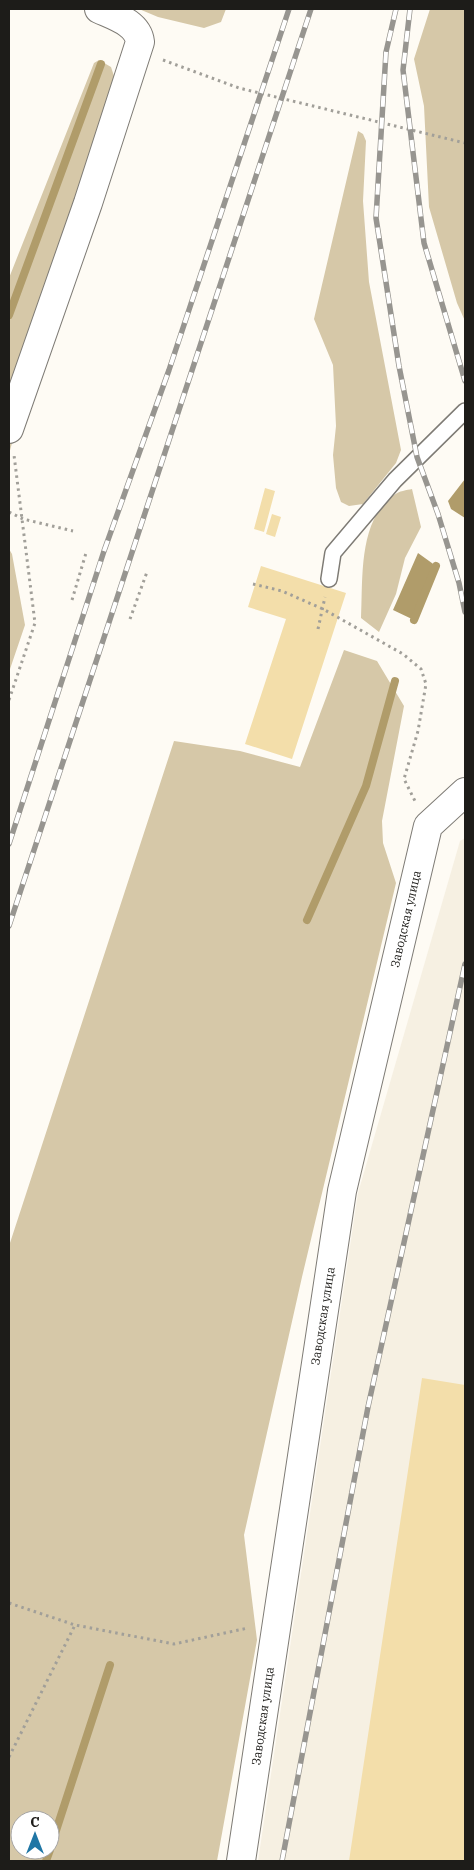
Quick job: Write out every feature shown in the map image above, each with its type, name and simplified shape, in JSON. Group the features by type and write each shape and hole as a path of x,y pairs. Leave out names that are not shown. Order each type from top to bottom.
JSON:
{"street":[{"path":"10,427 88,203 138,51 139,35 134,27 99,9"},
{"path":"428,826 465,792"},
{"name":"Заводская улица","path":"241,1861 342,1191 428,826"}],"lane":[{"path":"329,579 333,553 395,480 465,411"}],"path":[{"path":"138,51 239,88 465,143"},
{"path":"9,700 35,623 10,427"},
{"path":"9,512 23,519 73,531"},
{"path":"72,600 86,553"},
{"path":"130,619 146,572"},
{"path":"318,629 329,579"},
{"path":"254,584 282,592 323,609 403,654 421,669 426,684 418,731 404,779 428,826"},
{"path":"9,1603 75,1625 174,1644 276,1622"},
{"path":"9,1757 75,1625"}],"shaded area":[{"path":"139,9 226,9 221,22 204,28 158,17"},
{"path":"430,9 465,9 465,321 457,303 429,207 424,106 414,59"},
{"path":"99,60 111,67 114,76 9,454 9,278 94,63"},
{"path":"358,131 363,134 366,141 363,201 369,282 401,450 396,463 363,504 349,506 341,502 336,488 333,455 336,426 333,365 314,319"},
{"path":"465,479 465,518 451,509 448,501"},
{"path":"412,489 421,527 405,558 396,594 379,632 361,618 363,569 368,535 374,519 382,506 396,494"},
{"path":"9,549 12,554 25,625 9,672"},
{"path":"418,553 436,566 414,620 393,610"},
{"path":"344,650 377,661 404,706 382,821 383,843 396,883 302,1277 244,1535 257,1640 217,1861 9,1861 9,1246 174,741 240,751 300,767"},
{"path":"465,838 465,1861 258,1861 358,1193 460,841"}],"building":[{"path":"265,488 275,491 264,532 254,529"},
{"path":"272,514 281,517 275,537 266,534"},
{"path":"261,566 346,593 292,759 245,744 286,619 248,607"},
{"path":"422,1378 465,1385 465,1861 349,1861"}],"waterway":[{"path":"9,315 101,64"},
{"path":"414,620 436,566"},
{"path":"307,920 366,786 395,681"},
{"path":"60,1818 110,1665"}],"railway":[{"path":"9,844 104,551 169,370 289,9"},
{"path":"9,926 311,9"},
{"path":"396,9 386,52 376,218 399,366 417,457 438,514 459,583 465,612"},
{"path":"410,9 403,70 424,243 465,381"},
{"path":"282,1861 368,1407 465,964"}]}
